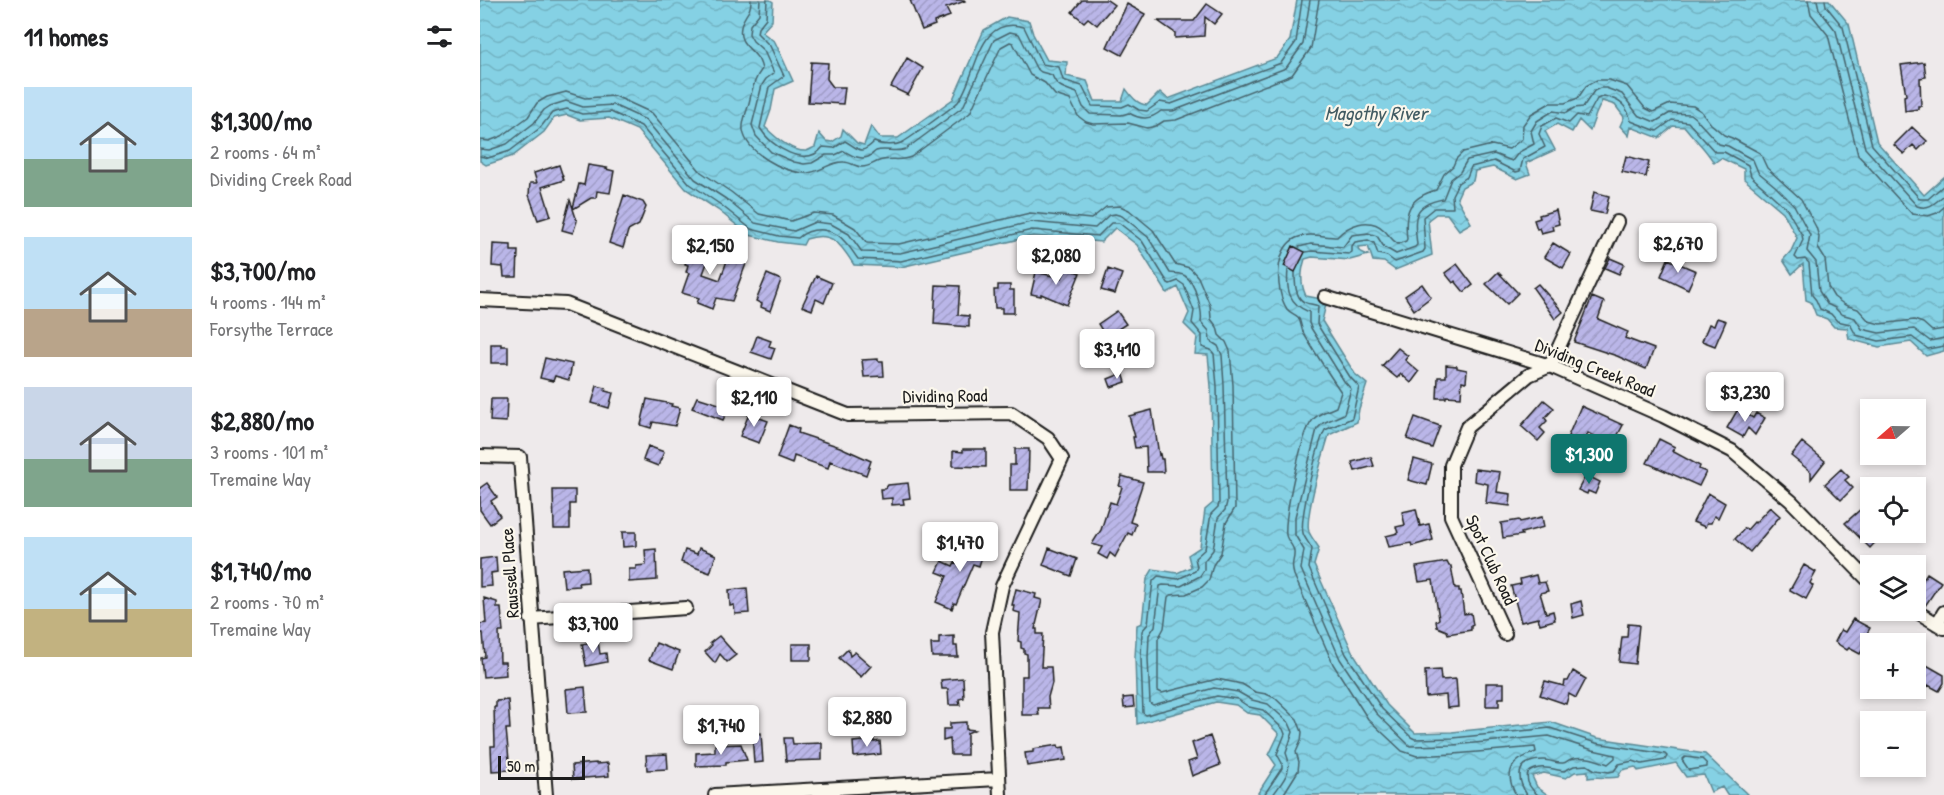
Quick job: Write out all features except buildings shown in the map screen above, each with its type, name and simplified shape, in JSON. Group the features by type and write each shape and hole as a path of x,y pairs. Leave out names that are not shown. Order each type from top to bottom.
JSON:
{"street":[{"path":"1550,366 1617,222"},
{"name":"Dividing Creek Road","path":"1325,297 1550,366 1663,416 1732,451 1791,501 1860,572"},
{"name":"Dividing Road","path":"480,300 566,304 848,415 1011,413 1048,438 1062,459 1002,586 992,632 1000,795"},
{"name":"Spot Club Road","path":"1505,634 1451,516 1451,465 1467,427 1529,375 1550,366"},
{"name":"Raussell Place","path":"480,456 520,457 546,795"},
{"path":"531,619 686,608"},
{"path":"1926,617 1941,626 1944,612"},
{"path":"715,795 998,779"}],"water":[{"name":"Magothy River","path":"480,0 770,0 773,2 772,21 762,32 775,42 793,81 775,89 765,127 789,146 806,151 815,147 819,133 826,141 832,142 841,136 843,129 857,143 864,145 871,126 880,138 898,138 953,99 984,30 1007,17 1029,21 1033,34 1047,60 1067,62 1066,76 1087,81 1095,101 1122,101 1126,89 1138,102 1147,105 1160,92 1168,99 1277,58 1290,40 1297,0 1829,0 1849,24 1877,142 1924,195 1944,177 1944,351 1926,356 1911,342 1879,347 1849,339 1847,328 1834,327 1827,319 1816,315 1811,302 1806,300 1803,264 1792,274 1783,260 1791,251 1797,238 1783,212 1744,179 1744,169 1721,158 1714,163 1685,127 1673,126 1659,138 1631,127 1629,136 1620,126 1624,117 1615,105 1602,101 1590,131 1579,120 1572,132 1557,124 1545,131 1555,150 1526,163 1530,174 1517,179 1493,167 1475,171 1473,181 1462,187 1457,198 1471,223 1459,230 1447,214 1436,214 1428,220 1432,255 1395,270 1384,262 1373,261 1368,246 1358,247 1359,251 1368,255 1350,260 1312,257 1305,259 1302,277 1306,296 1327,300 1322,321 1355,374 1367,384 1357,422 1329,435 1326,443 1309,513 1309,532 1319,548 1314,565 1352,651 1387,705 1415,733 1452,732 1551,722 1597,738 1705,754 1748,795 1727,795 1722,787 1711,792 1704,775 1686,777 1676,763 1638,771 1635,767 1622,770 1618,777 1614,778 1588,778 1588,771 1575,772 1566,778 1544,773 1532,776 1537,787 1548,795 1260,795 1258,793 1276,765 1269,755 1279,734 1260,715 1247,713 1236,705 1216,702 1137,724 1135,657 1137,625 1142,623 1147,579 1153,569 1177,573 1191,567 1188,555 1200,547 1205,510 1213,503 1211,386 1208,355 1195,354 1197,337 1184,324 1189,313 1178,287 1167,293 1137,245 1115,228 1101,242 1033,236 901,267 854,265 835,241 823,236 806,239 803,245 749,235 718,210 686,189 637,130 609,118 580,120 567,115 554,118 544,132 513,156 486,165 480,161"}]}
